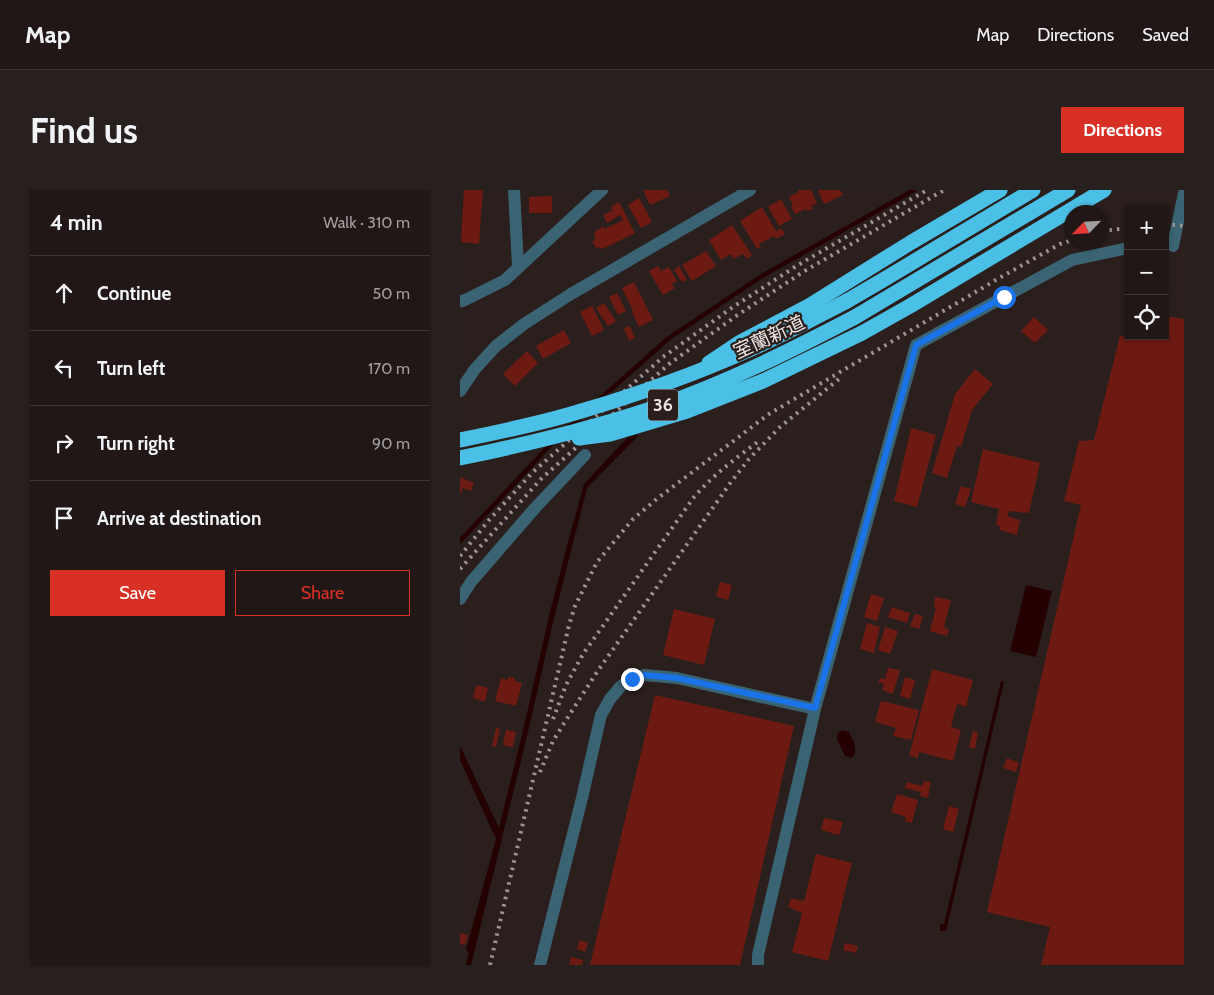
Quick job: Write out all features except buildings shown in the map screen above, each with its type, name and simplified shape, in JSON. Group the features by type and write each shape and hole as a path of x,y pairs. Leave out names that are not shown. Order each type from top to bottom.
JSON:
{"highway":[{"path":"691,374 739,344 807,307 1000,190"},
{"name":"室蘭新道","path":"460,440 577,413 691,374 757,346 847,301 1034,190"},
{"name":"室蘭新道","path":"460,458 539,442 607,422 662,405 733,376 778,356 855,317 1068,190"},
{"path":"539,442 610,434 688,412 763,381 862,333 1104,190"}],"street":[{"path":"514,190 518,267"},
{"path":"460,301 505,280 602,190"},
{"path":"460,391 475,369 496,346 524,324 571,294 747,191"},
{"path":"1174,246 1184,193"},
{"path":"758,965 758,955 815,708 916,345 1072,260 1124,249"},
{"path":"460,599 471,582 535,508 585,455"},
{"path":"540,965 601,715 610,699 621,686 632,679 644,675 677,678 815,708"}],"shaded area":[{"path":"639,435 587,488 471,965 466,965 469,952 466,950 496,839 460,760 460,746 499,828 550,612 584,484 628,437"},
{"path":"1026,585 1052,591 1036,657 1010,651"},
{"path":"1001,681 1004,682 946,931 940,931 940,924 944,924"},
{"path":"842,730 849,732 854,742 855,752 852,758 845,756 837,739 838,733"}],"waterway":[{"path":"599,400 669,338 762,276 914,190"},
{"path":"568,428 581,417"},
{"path":"460,541 553,442"}],"railway":[{"path":"460,556 489,520 533,472 663,357 733,307 798,265 927,190"},
{"path":"460,569 541,479 669,364 739,314 803,272 944,190"},
{"path":"1169,224 1184,226"},
{"path":"1109,230 1124,228"},
{"path":"490,965 569,625 575,606 597,562 633,519 769,414 1001,277 1064,243"},
{"path":"540,772 553,741 597,672 731,482 749,459 780,427 839,379"},
{"path":"553,719 566,685 583,654 694,497 733,460 759,441"}],"route":[{"path":"632,679 644,675 677,678 815,708 916,345 1004,297"}]}
